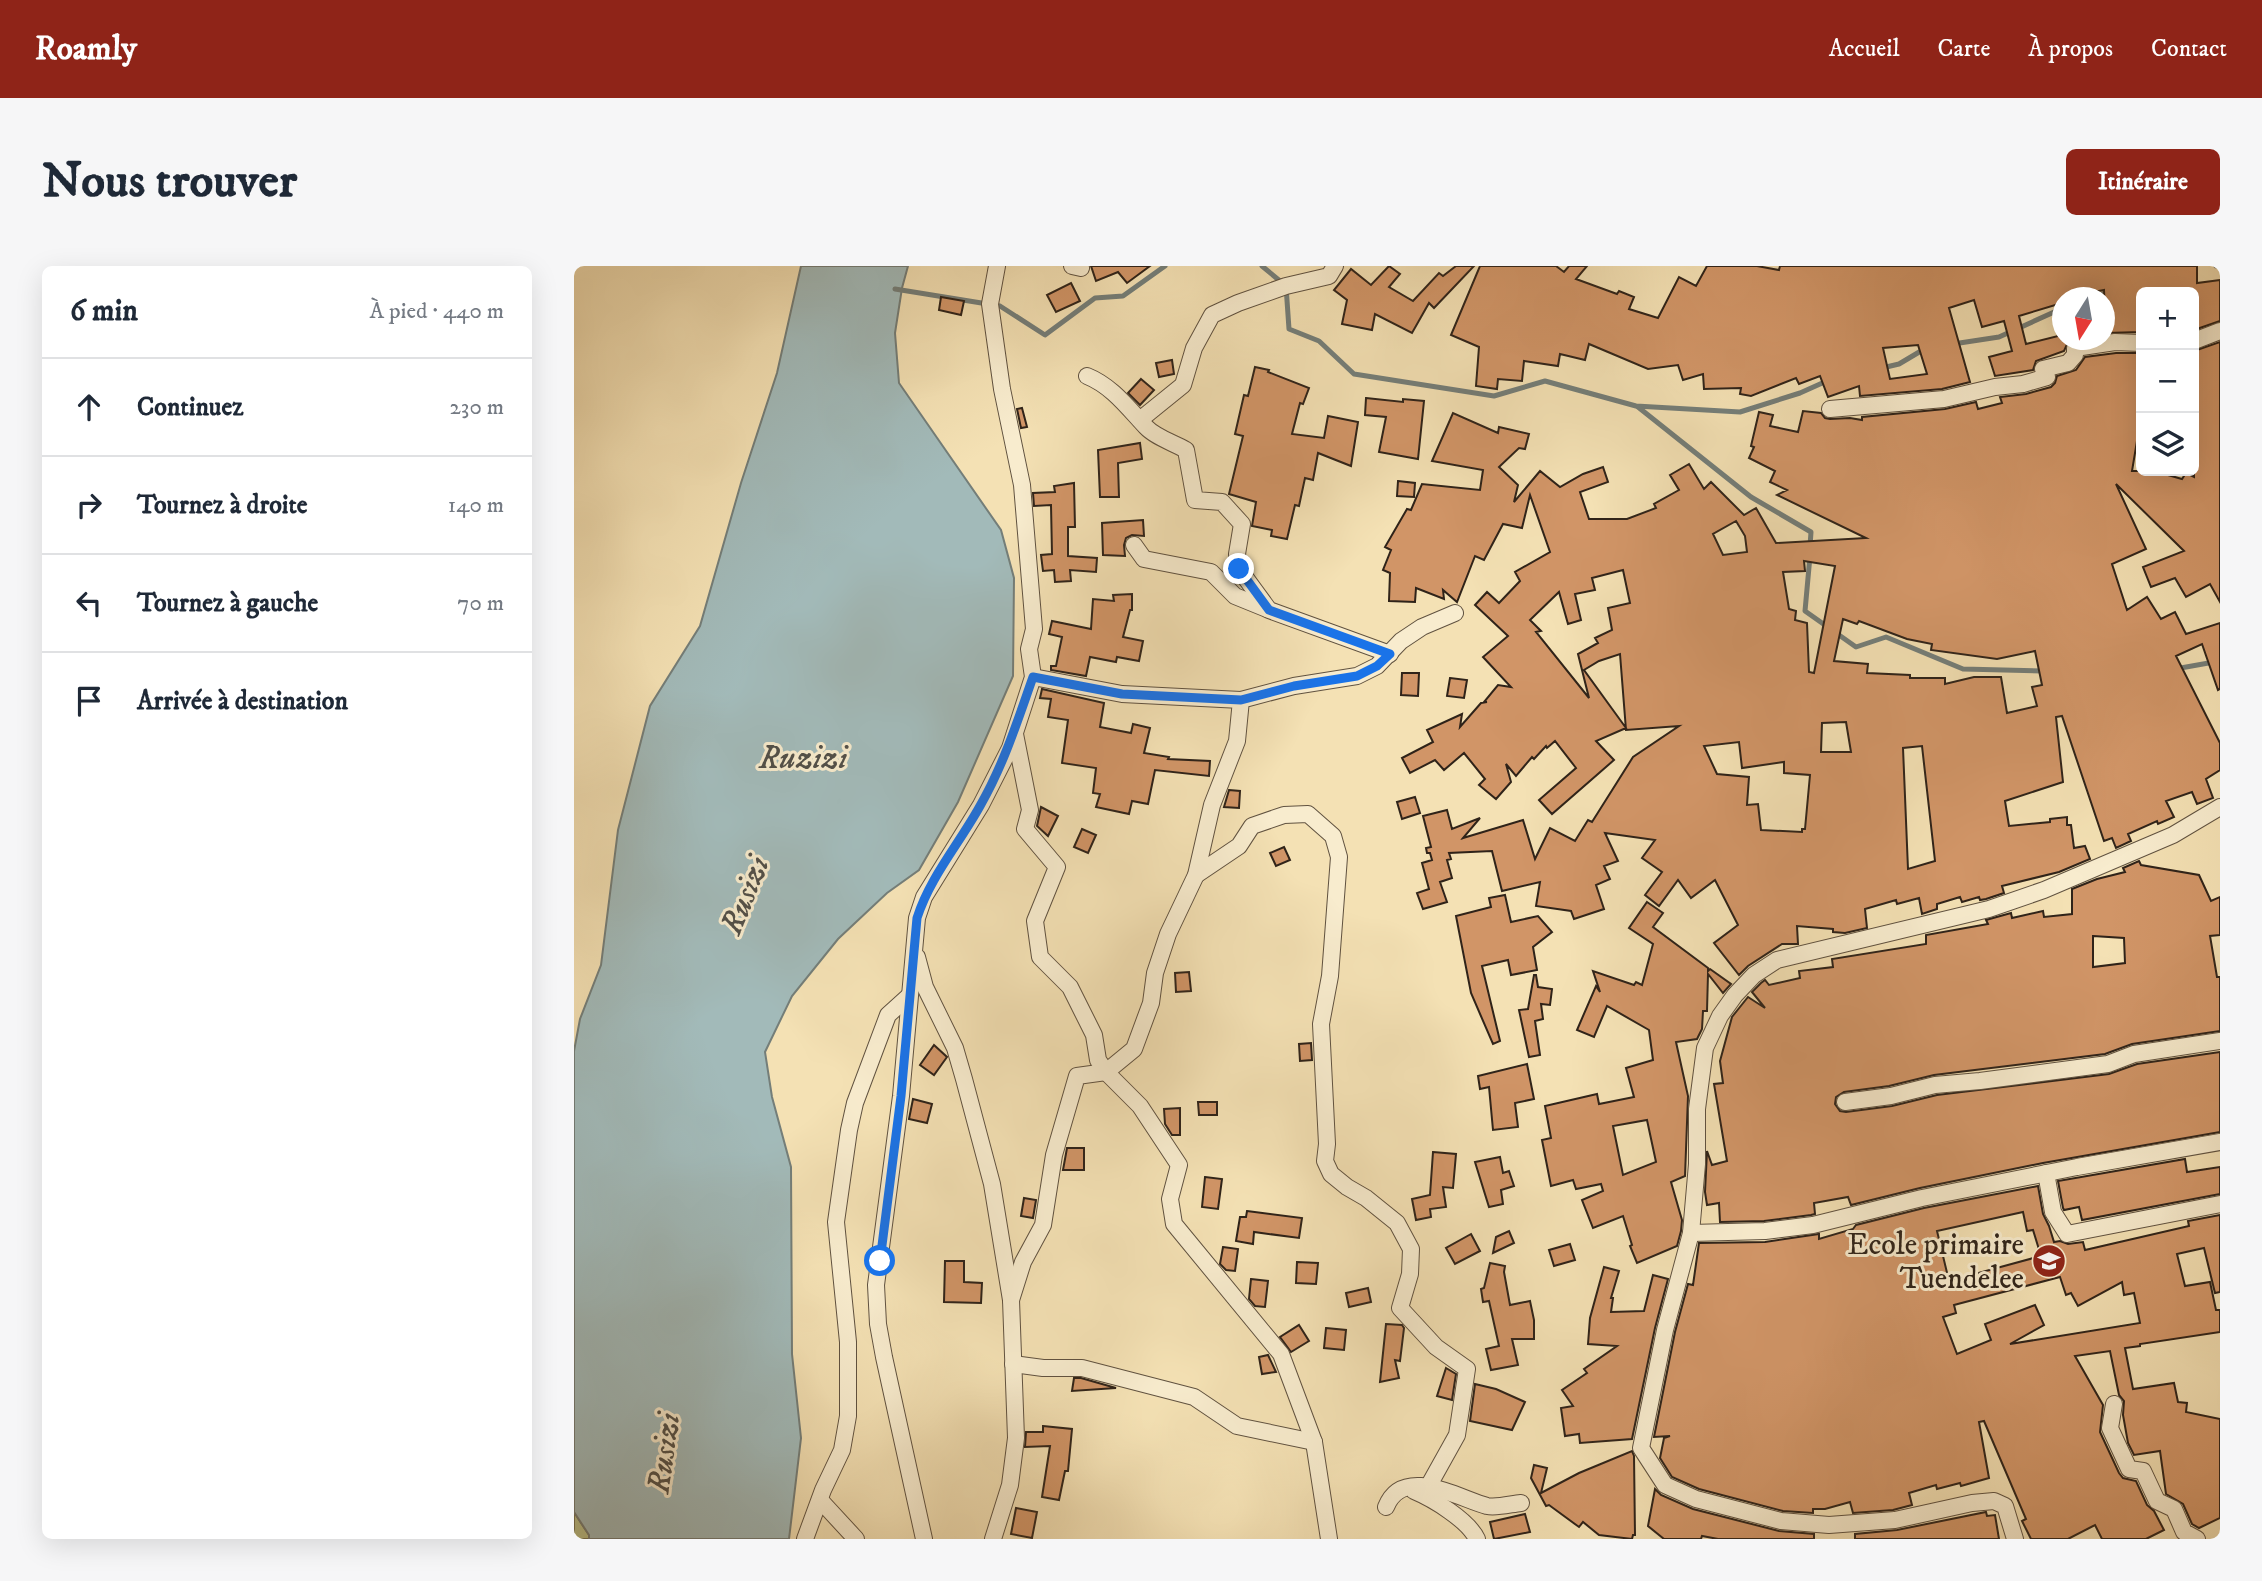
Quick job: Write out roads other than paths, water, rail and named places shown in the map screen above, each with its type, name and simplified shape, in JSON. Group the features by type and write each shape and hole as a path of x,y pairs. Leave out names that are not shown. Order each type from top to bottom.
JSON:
{"street":[{"path":"925,1539 884,1357 878,1324 876,1285 901,1096 917,918 924,897 981,805 1010,748 1033,677 1029,649 1034,629 1022,485 1002,389 990,304 997,266"},
{"path":"1141,419 1183,385 1194,348 1212,315 1286,286 1329,276 1335,266"},
{"path":"2199,339 2220,331"},
{"path":"1830,409 1944,399 1995,387 2023,384 2047,377 2043,369 2068,363 2076,355 2075,348 2115,342 2136,343"},
{"path":"1087,376 1102,382 1141,419 1147,429 1186,450 1195,500 1222,502 1242,524 1237,554 1239,569 1269,610"},
{"path":"1134,545 1143,559 1211,572 1235,596 1390,654"},
{"path":"1033,677 1122,694 1241,700 1294,686 1357,676 1377,666 1402,641 1422,627 1455,613"},
{"path":"1011,1300 1023,1262 1043,1225 1054,1155 1077,1076 1106,1072 1134,1049 1151,1003 1155,973 1164,947 1196,875 1212,805 1237,741 1241,700"},
{"path":"1015,730 1030,810 1025,829 1057,867 1035,921 1040,957 1070,987 1094,1035 1098,1060 1106,1072 1140,1106 1179,1165 1170,1199 1174,1224 1281,1354 1314,1441 1329,1539"},
{"path":"2015,1539 2005,1506 1994,1501 1972,1503 1895,1520 1829,1525 1781,1521 1696,1499 1665,1485 1641,1448 1665,1330 1692,1233 1698,1164 1697,1109 1705,1048 1720,1016 1754,975 1777,960 1989,909 2044,890 2173,835 2220,807"},
{"path":"1196,875 1239,846 1252,826 1284,815 1308,814 1333,836 1339,857 1335,922 1330,976 1321,1024 1327,1144 1325,1161 1331,1174 1396,1223 1411,1249 1410,1274 1400,1308 1436,1347 1468,1369 1457,1436 1429,1487"},
{"path":"913,944 925,987 955,1048 964,1079 992,1184 1011,1300 1016,1438 1010,1485 993,1539"},
{"path":"805,1539 842,1450 848,1416 848,1342 836,1222 849,1130 855,1103 888,1015 909,996"},
{"path":"1844,1102 1891,1096 1935,1085 2108,1063 2134,1054 2220,1041"},
{"path":"1692,1233 1765,1231 1813,1225 1922,1198 2220,1142"},
{"path":"2046,1173 2053,1212 2067,1234 2220,1205"},
{"path":"1013,1364 1043,1368 1082,1367 1194,1397 1237,1426 1314,1441"},
{"path":"2114,1404 2110,1428 2129,1469 2143,1471 2157,1501 2174,1509 2184,1532 2196,1539"},
{"path":"1386,1507 1390,1497 1420,1485 1453,1492 1489,1506 1521,1503"},
{"path":"1408,1489 1429,1497 1457,1517 1473,1530 1477,1539"},
{"path":"820,1500 856,1539"}],"water":[{"name":"Ruzizi","path":"801,266 908,266 895,333 899,383 1001,530 1014,578 1013,676 958,802 919,870 887,893 838,939 792,996 765,1052 772,1097 791,1167 792,1354 801,1438 789,1539 589,1539 574,1512 574,1051 580,1019 601,965 618,830 650,706 700,626 741,483 777,373"}],"waterway":[{"path":"895,289 1000,306 1045,335 1095,298 1123,296 1165,266"},
{"path":"1262,266 1286,286 1289,329 1319,341 1354,374 1494,396 1545,381 1636,406 1740,412 1800,393 1829,380"},
{"path":"1953,344 1999,337 2052,313"},
{"path":"1882,368 1899,364 1926,348"},
{"path":"1638,407 1751,497 1811,532 1810,546"},
{"path":"1810,556 1805,611 1856,647 1886,637 1963,669 2043,671"},
{"path":"2175,669 2220,661"}],"place":[{"name":"Ecole primaire Tuendelee","path":"2049,1261"}],"water label":[{"name":"Rusizi","path":"744,895"},
{"name":"Rusizi","path":"663,1453"}]}
